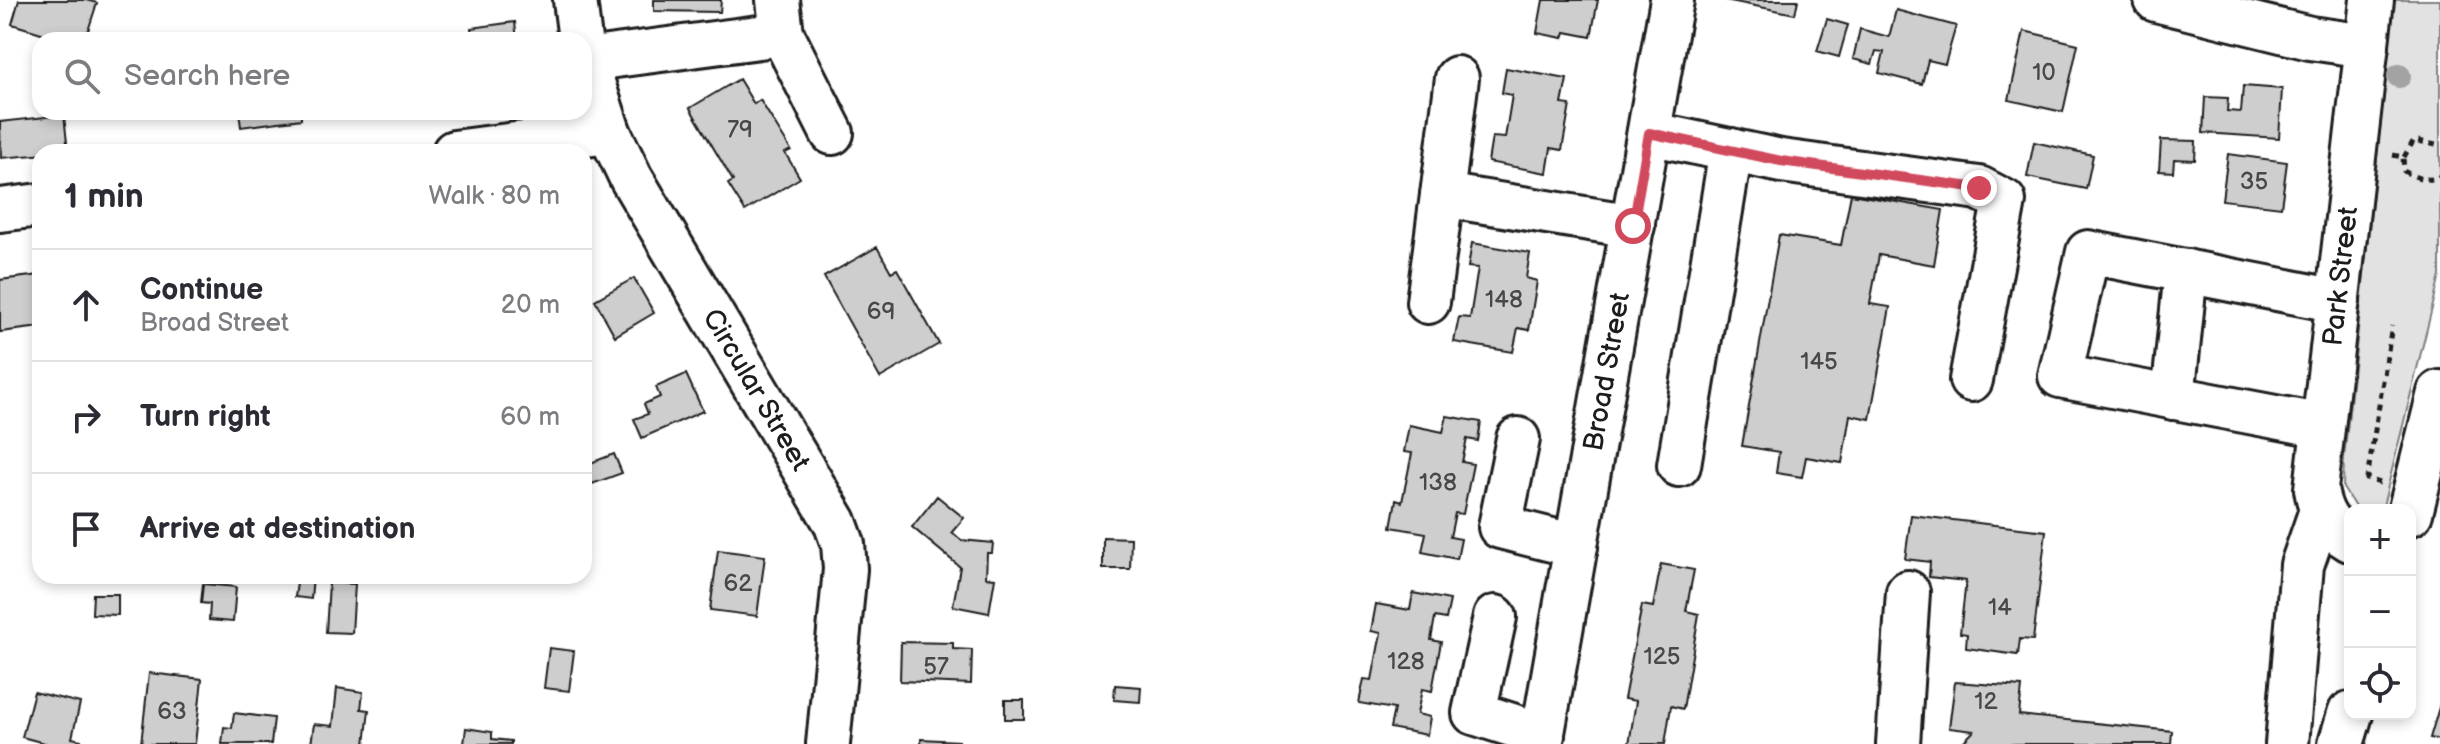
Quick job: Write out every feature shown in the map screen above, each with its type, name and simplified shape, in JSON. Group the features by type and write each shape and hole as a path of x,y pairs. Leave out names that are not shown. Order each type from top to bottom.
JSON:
{"main road":[{"path":"2397,499 2440,393"},
{"path":"2341,744 2348,720"}],"street":[{"name":"Circular Street","path":"575,0 580,32"},
{"name":"Broad Street","path":"1542,739 1672,0"},
{"path":"2156,0 2310,38 2367,46"},
{"name":"Park Street","path":"2335,526 2316,489 2372,0"},
{"path":"592,50 780,17 832,133"},
{"path":"1428,302 1457,78"},
{"name":"Circular Street","path":"592,80 609,132 631,178 839,533 845,569 828,744"},
{"path":"516,144 609,132"},
{"path":"1649,133 1781,161 1979,188 2004,201 1971,380"},
{"path":"1679,465 1731,150"},
{"path":"1442,195 1633,226"},
{"path":"0,210 32,206"},
{"path":"2323,426 2060,376 2088,252 2338,301"},
{"path":"2173,398 2186,271"},
{"path":"1518,439 1500,527 1576,546"},
{"path":"2287,744 2302,565 2335,526"},
{"path":"1898,744 1908,592"},
{"path":"1495,617 1474,713 1542,739"}],"path":[{"path":"2440,146 2414,140 2408,143 2403,158 2404,171 2408,174 2430,180 2440,176"},
{"path":"2390,155 2403,158"},
{"path":"2392,326 2367,479 2397,499"}],"shaded area":[{"path":"2394,0 2440,0 2440,276 2383,504 2353,504 2343,488"}],"building":[{"path":"19,0 86,0 97,3 88,32 38,32 12,24"},
{"path":"654,0 721,0 720,12 654,11"},
{"path":"1543,0 1598,0 1591,37 1565,32 1563,38 1537,33"},
{"path":"1725,0 1798,0 1795,14"},
{"path":"1896,10 1956,26 1945,64 1928,60 1922,84 1879,73 1884,52 1876,51 1872,64 1853,59 1860,29 1889,37"},
{"path":"1827,19 1848,25 1839,57 1817,51"},
{"path":"515,22 516,32 472,32 471,28"},
{"path":"2024,31 2078,44 2063,112 2009,100"},
{"path":"1506,68 1567,79 1562,104 1570,105 1562,150 1551,148 1547,173 1488,162 1492,137 1505,138 1512,95 1502,93"},
{"path":"739,79 754,104 760,100 791,150 785,153 800,178 745,211 728,184 733,181 690,108"},
{"path":"2243,86 2282,89 2279,138 2203,133 2205,97 2228,98 2227,111 2241,112"},
{"path":"32,118 65,120 67,144 32,144 32,155 1,158 0,122"},
{"path":"240,120 294,120 241,127"},
{"path":"2161,140 2196,141 2195,160 2174,159 2173,172 2159,171"},
{"path":"2034,142 2093,155 2086,189 2027,177"},
{"path":"2228,154 2287,162 2281,207 2222,200"},
{"path":"1851,194 1943,210 1934,265 1879,255 1870,304 1890,307 1870,419 1850,415 1842,463 1806,457 1802,477 1776,473 1779,452 1742,446 1779,235 1841,245"},
{"path":"1472,243 1530,253 1526,278 1537,281 1529,330 1518,328 1513,352 1454,342 1459,317 1470,318 1478,268 1468,267"},
{"path":"877,247 891,272 897,269 939,344 880,378 824,277"},
{"path":"32,276 32,328 0,332 0,280"},
{"path":"634,278 654,313 615,336 595,300"},
{"path":"686,374 703,411 642,438 634,419 648,414 644,404 660,397 656,387"},
{"path":"1447,416 1481,422 1478,441 1467,439 1462,462 1473,464 1463,514 1455,513 1450,537 1461,539 1457,559 1422,552 1426,533 1391,527 1396,500 1402,502 1412,453 1404,452 1409,425 1443,432"},
{"path":"614,454 622,473 592,484 592,462"},
{"path":"937,496 964,518 952,532 961,540 993,543 992,553 987,553 986,577 995,578 989,613 953,606 960,567 912,527"},
{"path":"1911,515 2046,531 2033,640 2020,639 2018,655 1966,648 1967,634 1960,633 1966,581 1929,577 1930,562 1905,559"},
{"path":"1103,537 1131,538 1130,569 1103,569"},
{"path":"718,550 765,556 757,616 710,610"},
{"path":"1661,564 1694,570 1686,611 1699,614 1683,709 1671,706 1665,744 1629,744 1636,701 1624,699 1642,605 1653,607"},
{"path":"203,584 236,587 233,622 209,620 210,604 201,603"},
{"path":"297,584 312,584 311,599 295,597"},
{"path":"329,584 355,584 352,633 326,632"},
{"path":"1413,593 1450,600 1446,619 1435,617 1431,640 1441,642 1432,691 1422,689 1417,714 1430,717 1427,735 1390,728 1394,709 1359,703 1364,679 1372,680 1381,633 1371,631 1376,604 1410,610"},
{"path":"93,594 118,594 118,615 92,614"},
{"path":"901,642 953,643 953,649 972,650 971,684 900,681"},
{"path":"549,648 574,651 569,691 544,688"},
{"path":"149,673 202,679 195,744 141,744"},
{"path":"1955,682 2022,687 2019,715 2172,731 2171,744 1961,744 1974,731 1949,728"},
{"path":"1115,685 1141,687 1140,702 1114,700"},
{"path":"337,688 363,692 361,709 369,710 365,744 311,744 314,724 333,726"},
{"path":"34,692 80,703 72,738 81,740 80,744 48,744 22,737"},
{"path":"1005,700 1024,700 1024,719 1005,719"},
{"path":"2440,704 2440,740 2430,738"},
{"path":"234,713 274,718 271,744 222,744 224,727 232,728"},
{"path":"466,728 492,732 492,739 511,741 511,744 464,744"},
{"path":"921,739 959,741 959,744 921,744"}],"route":[{"path":"1633,226 1649,133 1781,161 1979,188"}]}
